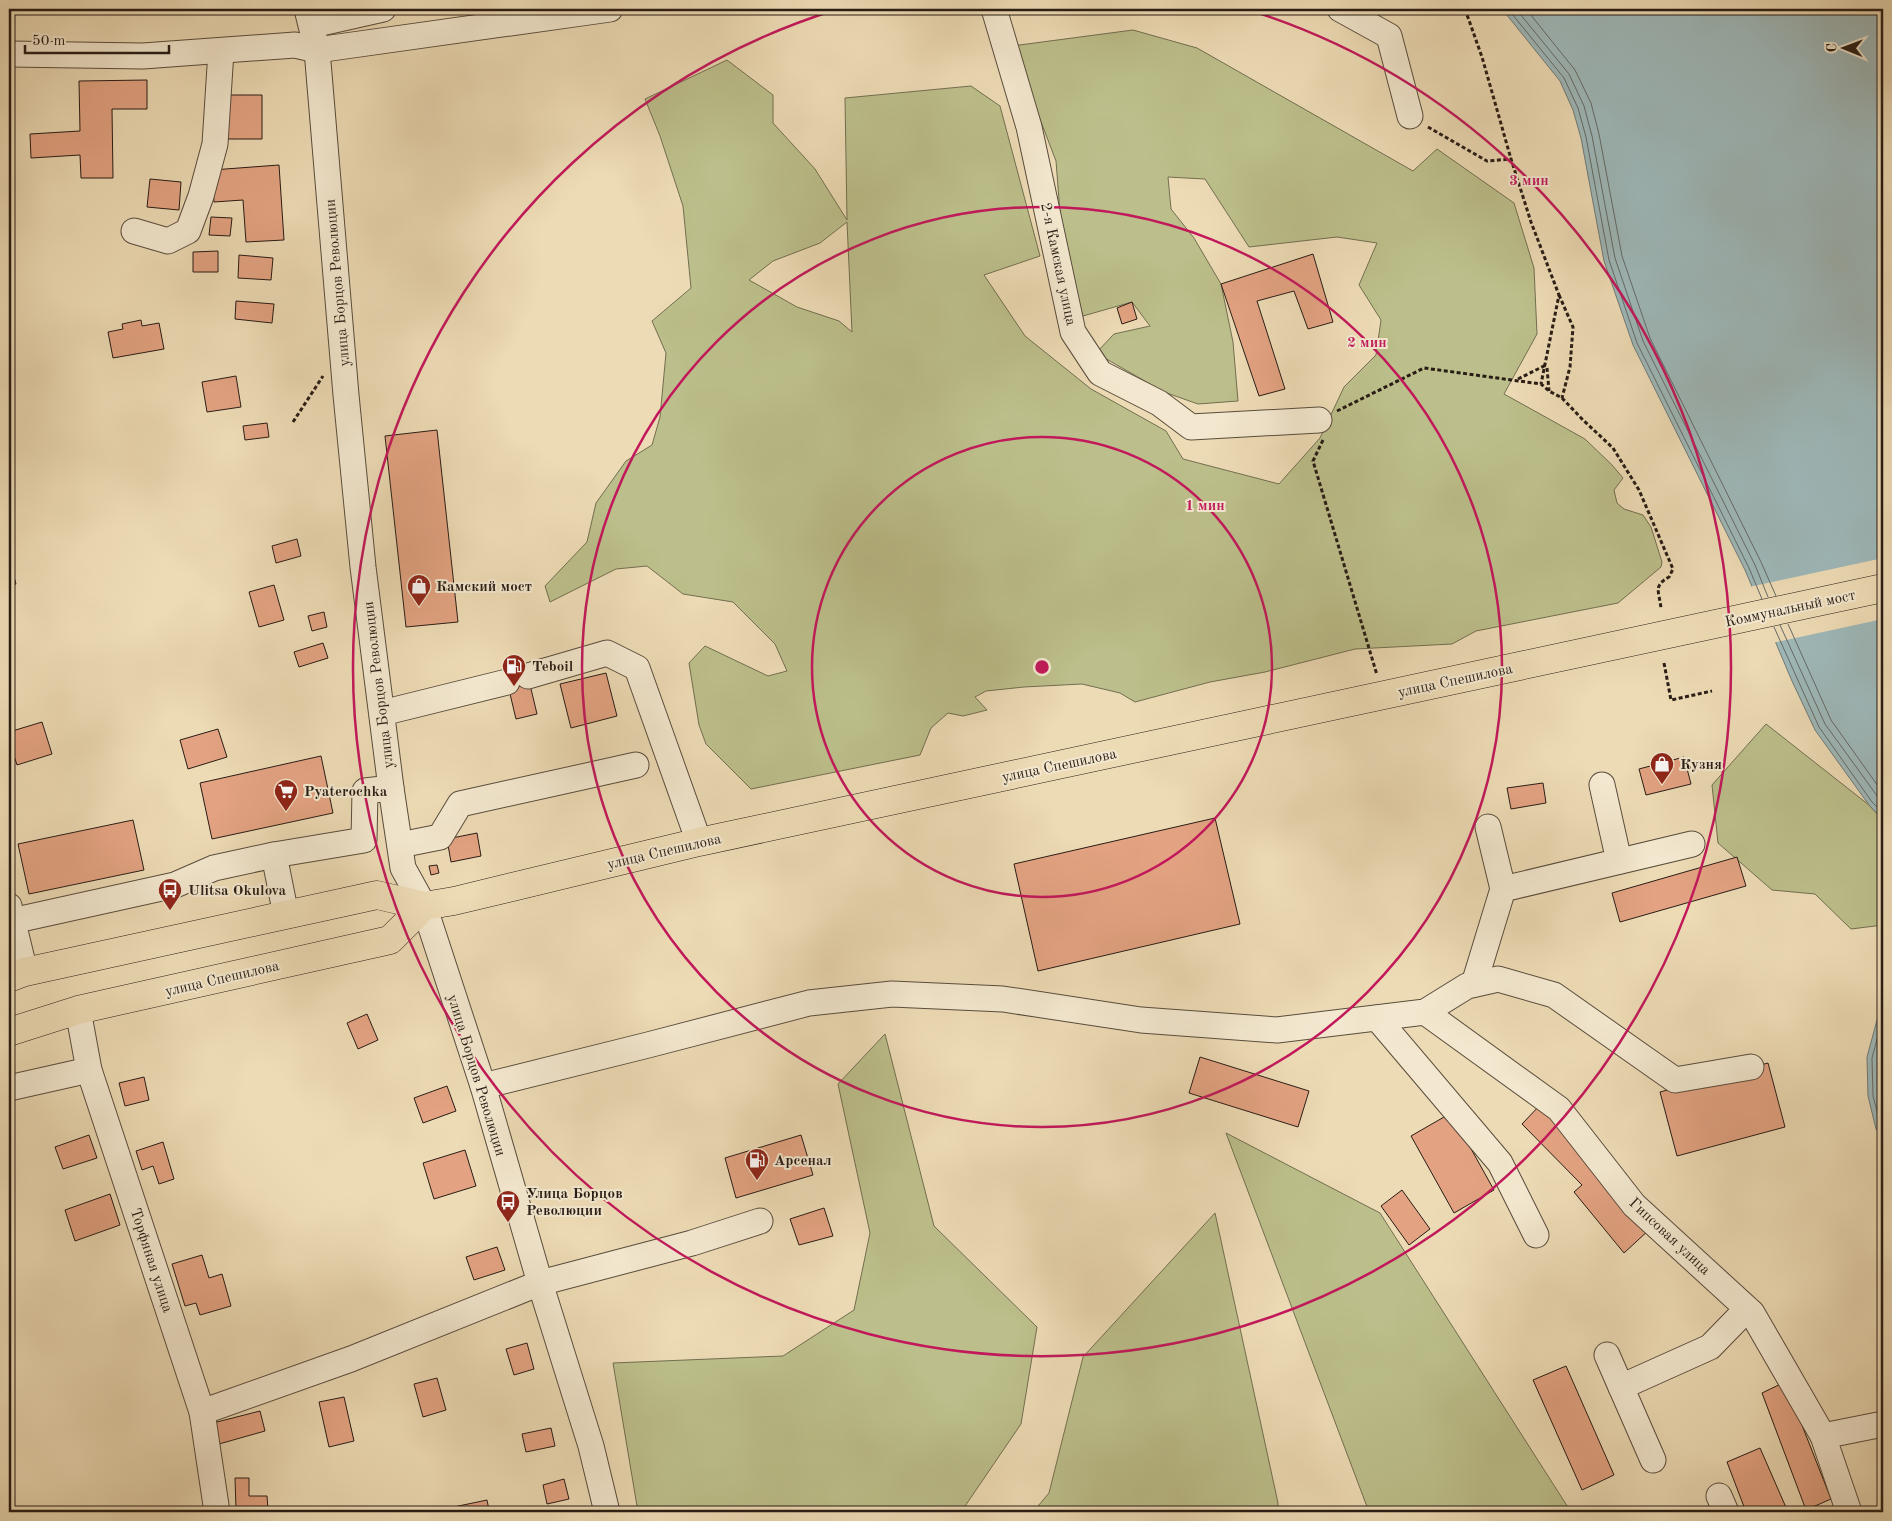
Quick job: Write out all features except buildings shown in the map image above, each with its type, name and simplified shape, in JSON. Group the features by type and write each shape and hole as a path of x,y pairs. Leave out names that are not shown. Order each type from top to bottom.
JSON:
{"main road":[{"name":"Коммунальный мост","path":"1696,628 1883,588"},
{"name":"улица Спешилова","path":"17,975 378,894 424,906 454,901 699,842 1696,628"},
{"name":"улица Спешилова","path":"9,1032 78,1010 390,940 424,906"}],"street":[{"path":"322,16 383,9"},
{"path":"9,54 143,56 295,45 317,50 610,9"},
{"name":"2-я Камская улица","path":"994,9 1030,128 1073,332 1100,373 1159,403 1191,427 1321,430"},
{"path":"1340,9 1389,36 1410,116"},
{"name":"улица Борцов Революции","path":"322,16 317,50 347,404 363,567 390,788 403,868 424,906 483,1086 540,1283 591,1446 607,1512"},
{"path":"134,231 168,241 188,231 201,196 215,144 221,51"},
{"path":"382,713 517,679 607,653 637,668 699,842"},
{"path":"400,845 440,837 460,804 636,765"},
{"path":"1602,785 1620,861"},
{"path":"17,975 10,914 175,885 214,868 274,855 364,840 365,791 390,788"},
{"path":"1474,984 1502,889 1488,827"},
{"path":"1502,889 1692,844"},
{"path":"274,855 286,914"},
{"path":"483,1086 658,1043 809,1003 892,994 1003,999 1141,1020 1277,1030 1425,1012 1467,986 1498,980 1554,994 1674,1080 1751,1067"},
{"name":"Торфяная улица","path":"78,1010 89,1070 202,1412 217,1512"},
{"name":"Гипсовая улица","path":"1425,1012 1560,1109 1634,1205 1752,1313 1823,1436 1848,1512"},
{"path":"1377,1018 1500,1163 1536,1235"},
{"path":"9,1088 89,1070"},
{"path":"202,1412 351,1359 540,1283 692,1243 760,1221"},
{"path":"1620,1387 1710,1348 1747,1308"},
{"path":"1607,1355 1653,1460"},
{"path":"1823,1436 1883,1424"}],"path":[{"path":"1465,9 1482,58 1511,159 1532,222 1559,295 1574,327 1570,367 1562,398"},
{"path":"1410,116 1487,162 1511,159"},
{"path":"1541,384 1559,295"},
{"path":"1518,380 1546,365"},
{"path":"1546,365 1549,391"},
{"path":"1377,675 1313,460 1321,430 1424,368 1541,384 1562,398 1613,448 1647,506 1673,569 1669,577 1662,580 1658,587 1661,608"},
{"path":"293,422 323,376"},
{"path":"1664,663 1671,700 1712,691"}],"green space":[{"path":"1133,30 1197,48 1413,171 1437,149 1514,203 1534,268 1537,334 1504,394 1585,439 1612,465 1623,478 1614,490 1617,503 1624,509 1643,515 1651,527 1662,562 1661,567 1618,603 1476,631 1452,644 1355,649 1265,672 1210,682 1135,702 1120,693 1082,684 986,691 975,697 987,710 963,716 948,713 931,728 920,755 751,789 706,744 699,725 689,663 705,646 768,676 787,671 775,644 733,602 683,594 647,566 616,569 550,602 545,586 587,542 596,503 626,461 652,445 660,417 666,353 652,321 691,288 683,206 660,136 645,99 727,60 773,95 773,123 815,169 847,220 845,98 971,86 1000,106 1040,256 984,275 1025,336 1091,389 1166,431 1183,459 1279,484 1320,438 1344,387 1376,355 1381,320 1359,285 1377,243 1337,237 1249,247 1205,179 1168,177 1171,209 1194,238 1221,284 1233,342 1238,401 1198,404 1164,392 1096,353 1114,334 1150,326 1132,302 1083,316 1063,251 1056,161 1012,46","holes":["847,222 852,332 839,321 797,307 749,280 773,261 820,243"]},
{"path":"1766,724 1869,805 1883,820 1883,925 1851,929 1815,894 1772,890 1718,843 1712,785"},
{"path":"885,1034 934,1226 1037,1327 1021,1424 961,1512 638,1512 613,1363 783,1356 854,1310 870,1233 838,1084"},
{"path":"1226,1133 1380,1213 1571,1512 1369,1512"},
{"path":"1215,1213 1278,1503 1278,1512 1033,1512 1049,1493 1083,1357"}],"water":[{"path":"1502,9 1883,9 1883,820 1869,805 1815,730 1745,570 1633,345 1604,261 1581,138 1573,110 1560,81"},
{"path":"1883,998 1883,1138 1876,1129 1868,1096 1867,1057"}],"pier":[{"path":"1883,558 1883,619 1772,643 1749,587"}],"place":[{"name":"Камский мост","path":"419,607"},
{"name":"Teboil","path":"514,687"},
{"name":"Кузня","path":"1662,785"},
{"name":"Pyaterochka","path":"286,812"},
{"name":"Ulitsa Okulova","path":"170,911"},
{"name":"Арсенал","path":"757,1181"},
{"name":"Улица Борцов Революции","path":"508,1223"}]}
